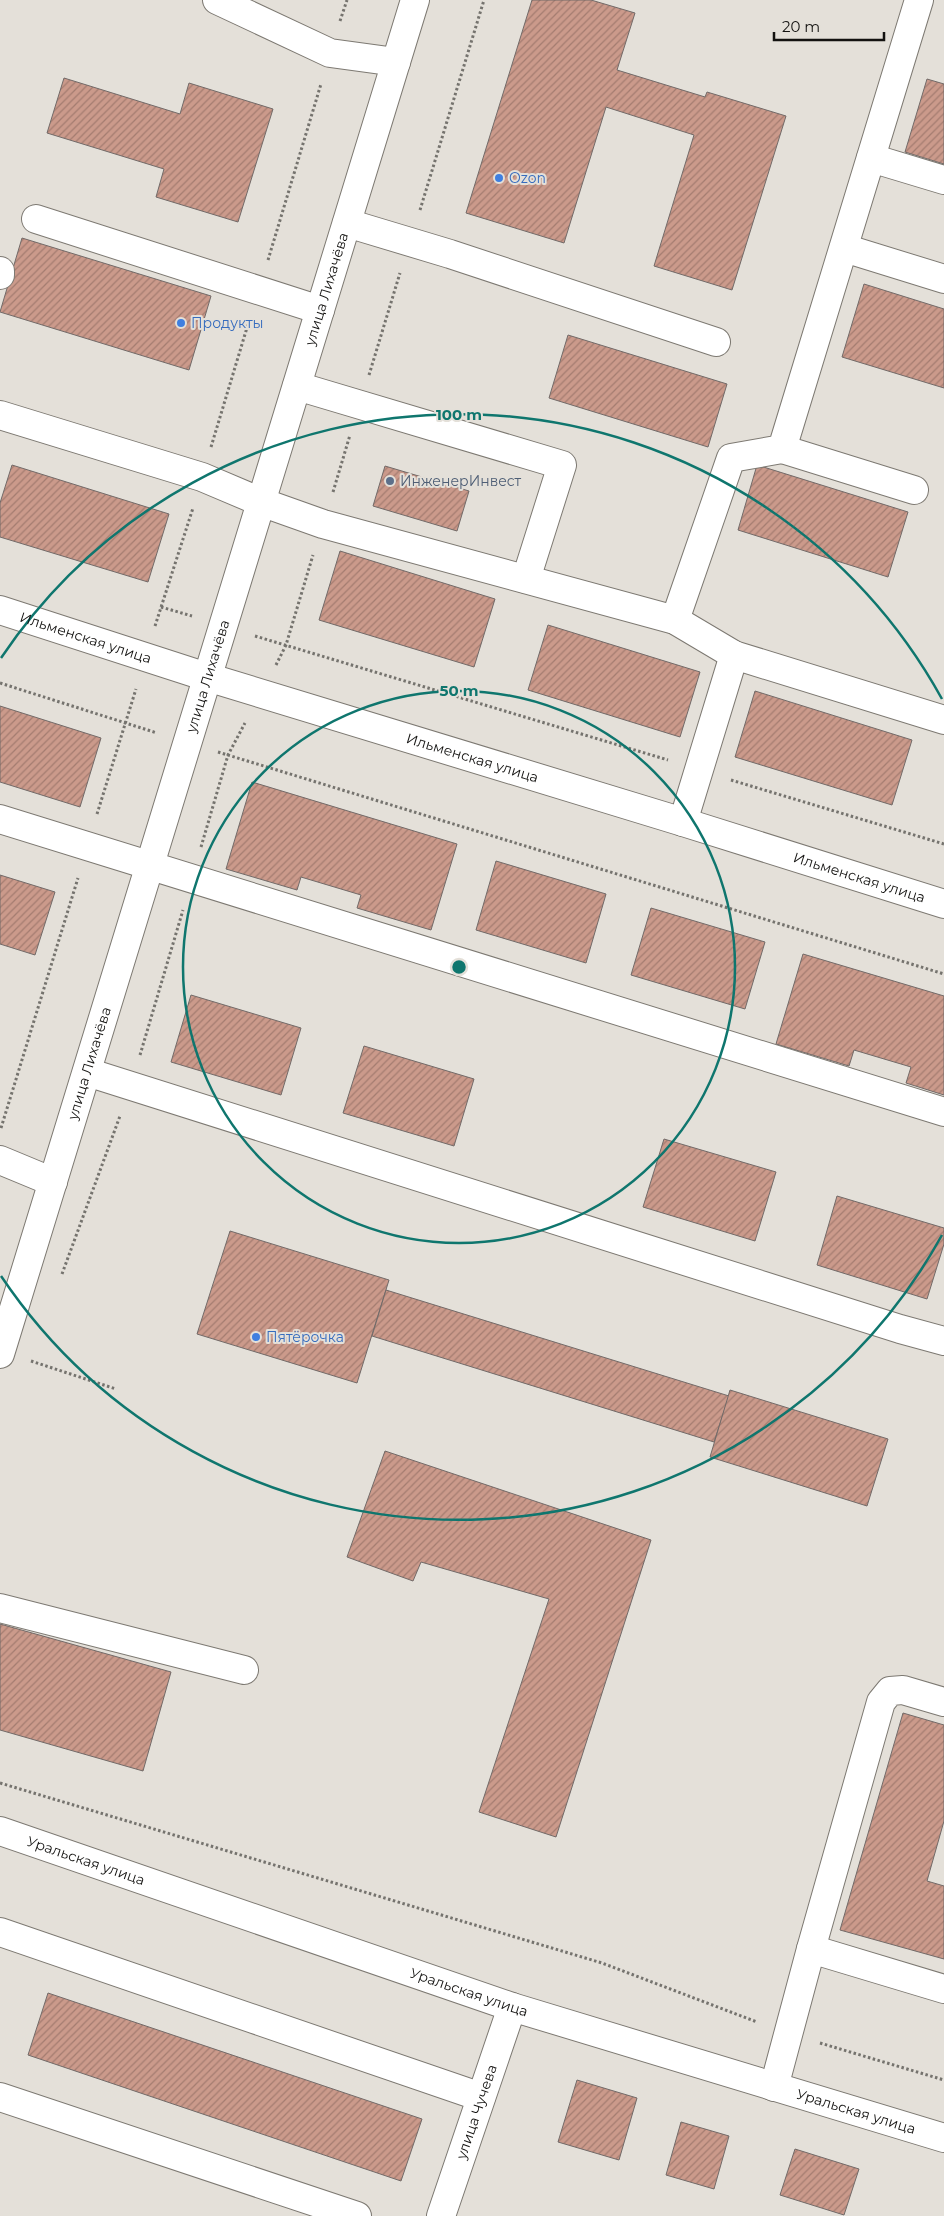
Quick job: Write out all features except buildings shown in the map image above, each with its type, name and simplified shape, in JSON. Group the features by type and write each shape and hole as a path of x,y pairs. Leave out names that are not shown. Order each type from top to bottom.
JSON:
{"street":[{"path":"217,0 330,53 396,62"},
{"name":"улица Лихачёва","path":"0,1354 415,0"},
{"path":"782,449 920,0"},
{"path":"871,158 944,180"},
{"path":"36,219 320,310"},
{"path":"347,223 716,342"},
{"path":"844,248 944,279"},
{"path":"297,386 562,465 526,579"},
{"path":"0,415 202,477 262,502 323,524 675,620 734,656 944,720"},
{"path":"675,620 731,458 782,449 914,490"},
{"name":"Ильменская улица","path":"0,610 146,656 207,678 683,822 944,904"},
{"path":"683,822 734,656"},
{"path":"0,819 149,867 944,1112"},
{"path":"86,1072 900,1329 944,1341"},
{"path":"0,1160 53,1182"},
{"path":"0,1608 244,1670"},
{"path":"774,2087 880,1702 890,1691 903,1690 944,1702"},
{"name":"Уральская улица","path":"0,1832 512,2007 944,2138"},
{"path":"1,1936 481,2097"},
{"path":"811,1949 944,1989"},
{"name":"улица Чучева","path":"441,2216 512,2007"},
{"path":"0,2097 357,2216"}],"path":[{"path":"0,1132 347,0"},
{"path":"60,1279 131,1086 228,755 286,645 484,0"},
{"path":"161,607 944,844"},
{"path":"0,684 944,974"},
{"path":"33,1352 30,1361 116,1389"},
{"path":"0,1783 602,1963 788,2034 944,2080"}],"place":[{"name":"Ozon","path":"499,178"},
{"name":"Продукты","path":"181,323"},
{"name":"ИнженерИнвест","path":"390,481"},
{"name":"Пятёрочка","path":"256,1337"}]}
